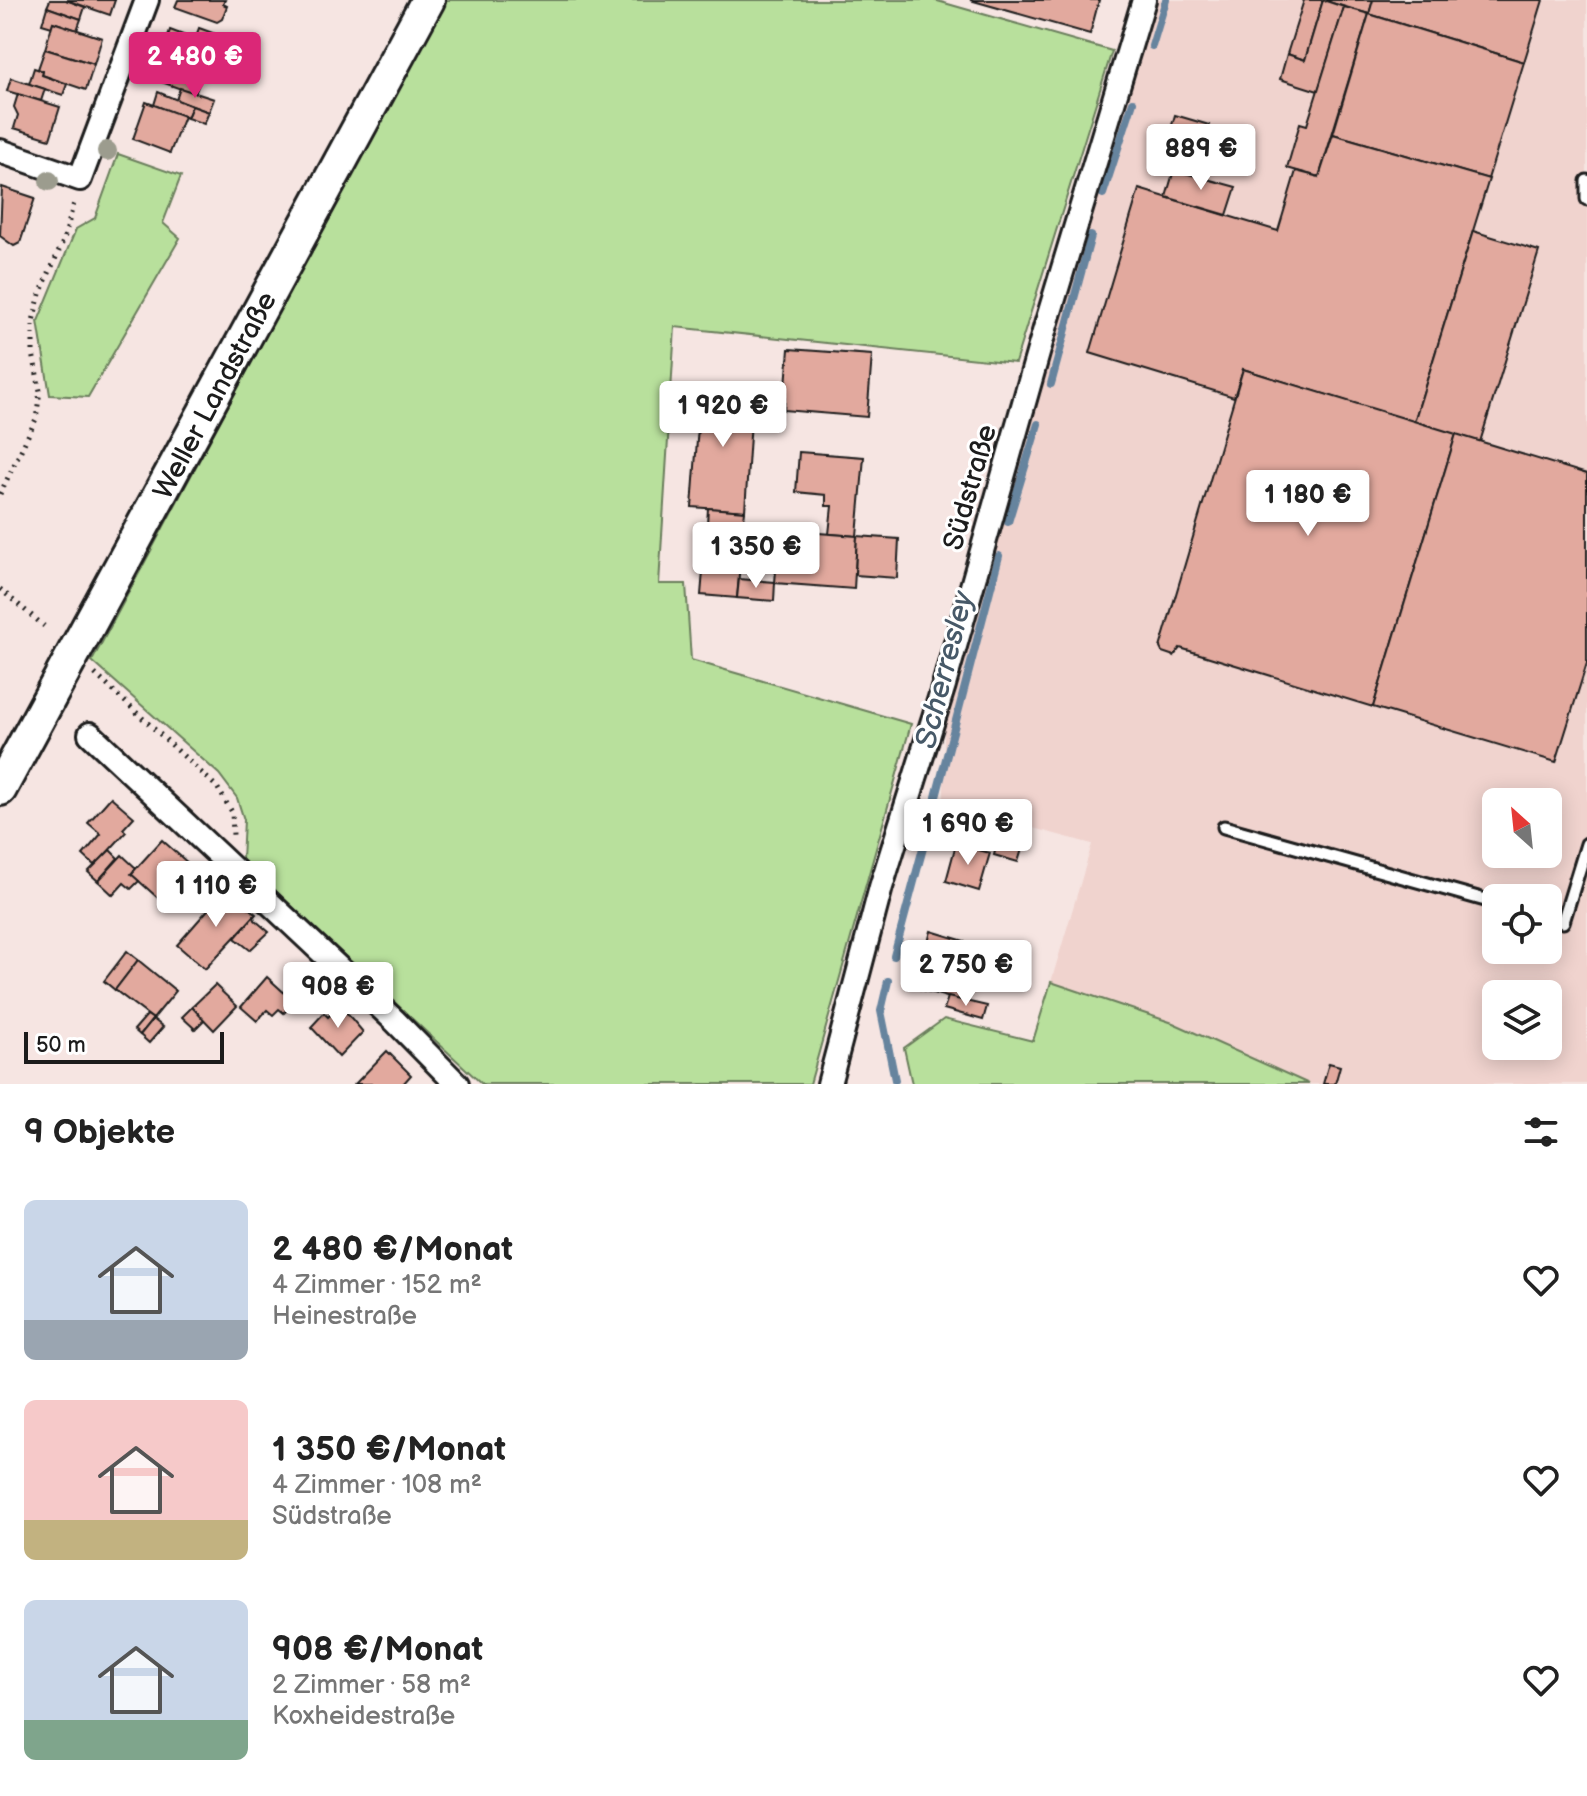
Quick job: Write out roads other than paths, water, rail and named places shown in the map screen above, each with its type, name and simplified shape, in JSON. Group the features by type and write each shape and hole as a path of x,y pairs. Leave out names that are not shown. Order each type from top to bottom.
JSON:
{"main road":[{"name":"Weller Landstraße","path":"0,789 428,0"}],"street":[{"path":"0,151 80,179 147,0"},
{"name":"Südstraße","path":"829,1084 881,887 944,685 1046,325 1144,0"},
{"path":"90,734 234,868 457,1084"}],"lane":[{"path":"1587,181 1587,199"},
{"path":"1224,827 1482,899"},
{"path":"1562,922 1587,844"}],"waterway":[{"name":"Scherresley","path":"1152,46 1166,0"},
{"name":"Scherresley","path":"1103,194 1133,102"},
{"name":"Scherresley","path":"1051,384 1091,236"},
{"name":"Scherresley","path":"1008,522 1038,424"},
{"name":"Scherresley","path":"936,797 999,556"},
{"name":"Scherresley","path":"894,956 930,822"},
{"name":"Scherresley","path":"888,981 881,1011 895,1080"}]}
